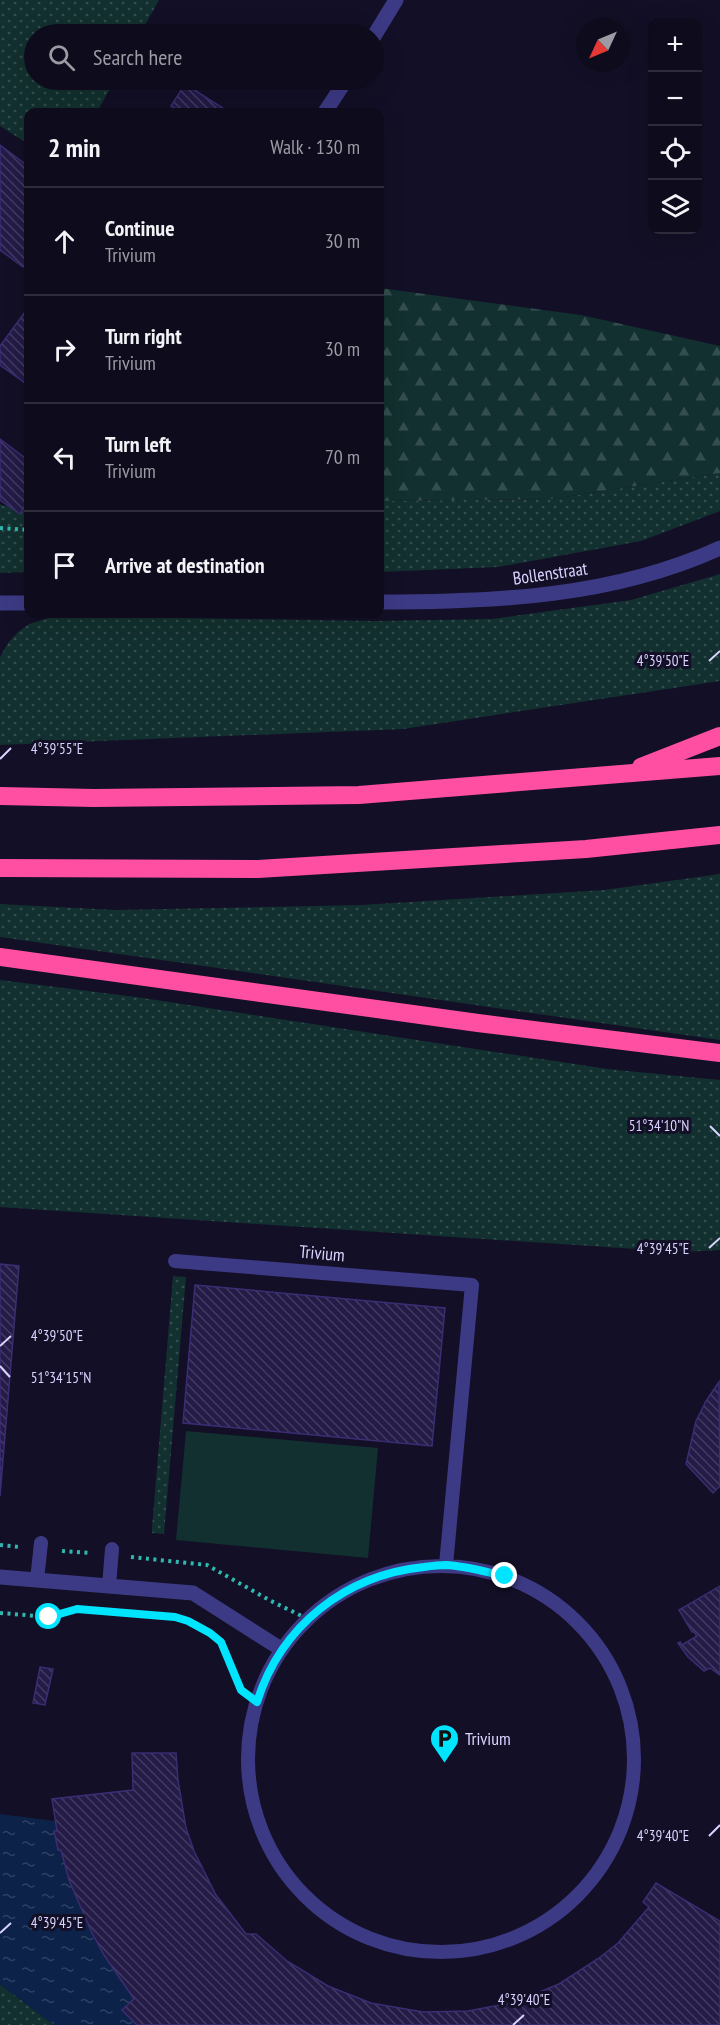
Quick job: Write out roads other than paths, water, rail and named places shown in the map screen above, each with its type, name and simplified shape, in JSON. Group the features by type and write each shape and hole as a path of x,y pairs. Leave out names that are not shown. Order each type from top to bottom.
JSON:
{"highway":[{"path":"621,775 720,736"},
{"path":"0,796 94,798 359,795 720,766"},
{"path":"0,868 258,869 586,849 720,836"},
{"path":"0,957 478,1023 720,1053"}],"street":[{"path":"381,24 396,0"},
{"path":"328,108 339,90"},
{"name":"Bollenstraat","path":"384,602 462,602 567,591 645,574 720,548"},
{"path":"0,603 24,603"},
{"path":"0,1577 193,1593 281,1649"}],"lane":[{"name":"Trivium","path":"175,1261 472,1285 446,1565"},
{"path":"38,1580 41,1543"},
{"path":"109,1586 112,1549"},
{"path":"446,1565 505,1576 558,1604 600,1647 626,1700 635,1758 627,1816 601,1869 561,1912 509,1941 452,1953 393,1946 339,1923 294,1884 263,1834 249,1776 252,1718 263,1682 281,1649 313,1613 353,1586 399,1570 446,1565"}],"water":[{"path":"0,1814 55,1821 57,1831 54,1831 79,1905 103,1954 134,1999 123,2010 137,2025 54,2025 0,1984"}],"place":[{"name":"Trivium","path":"444,1764"}]}
